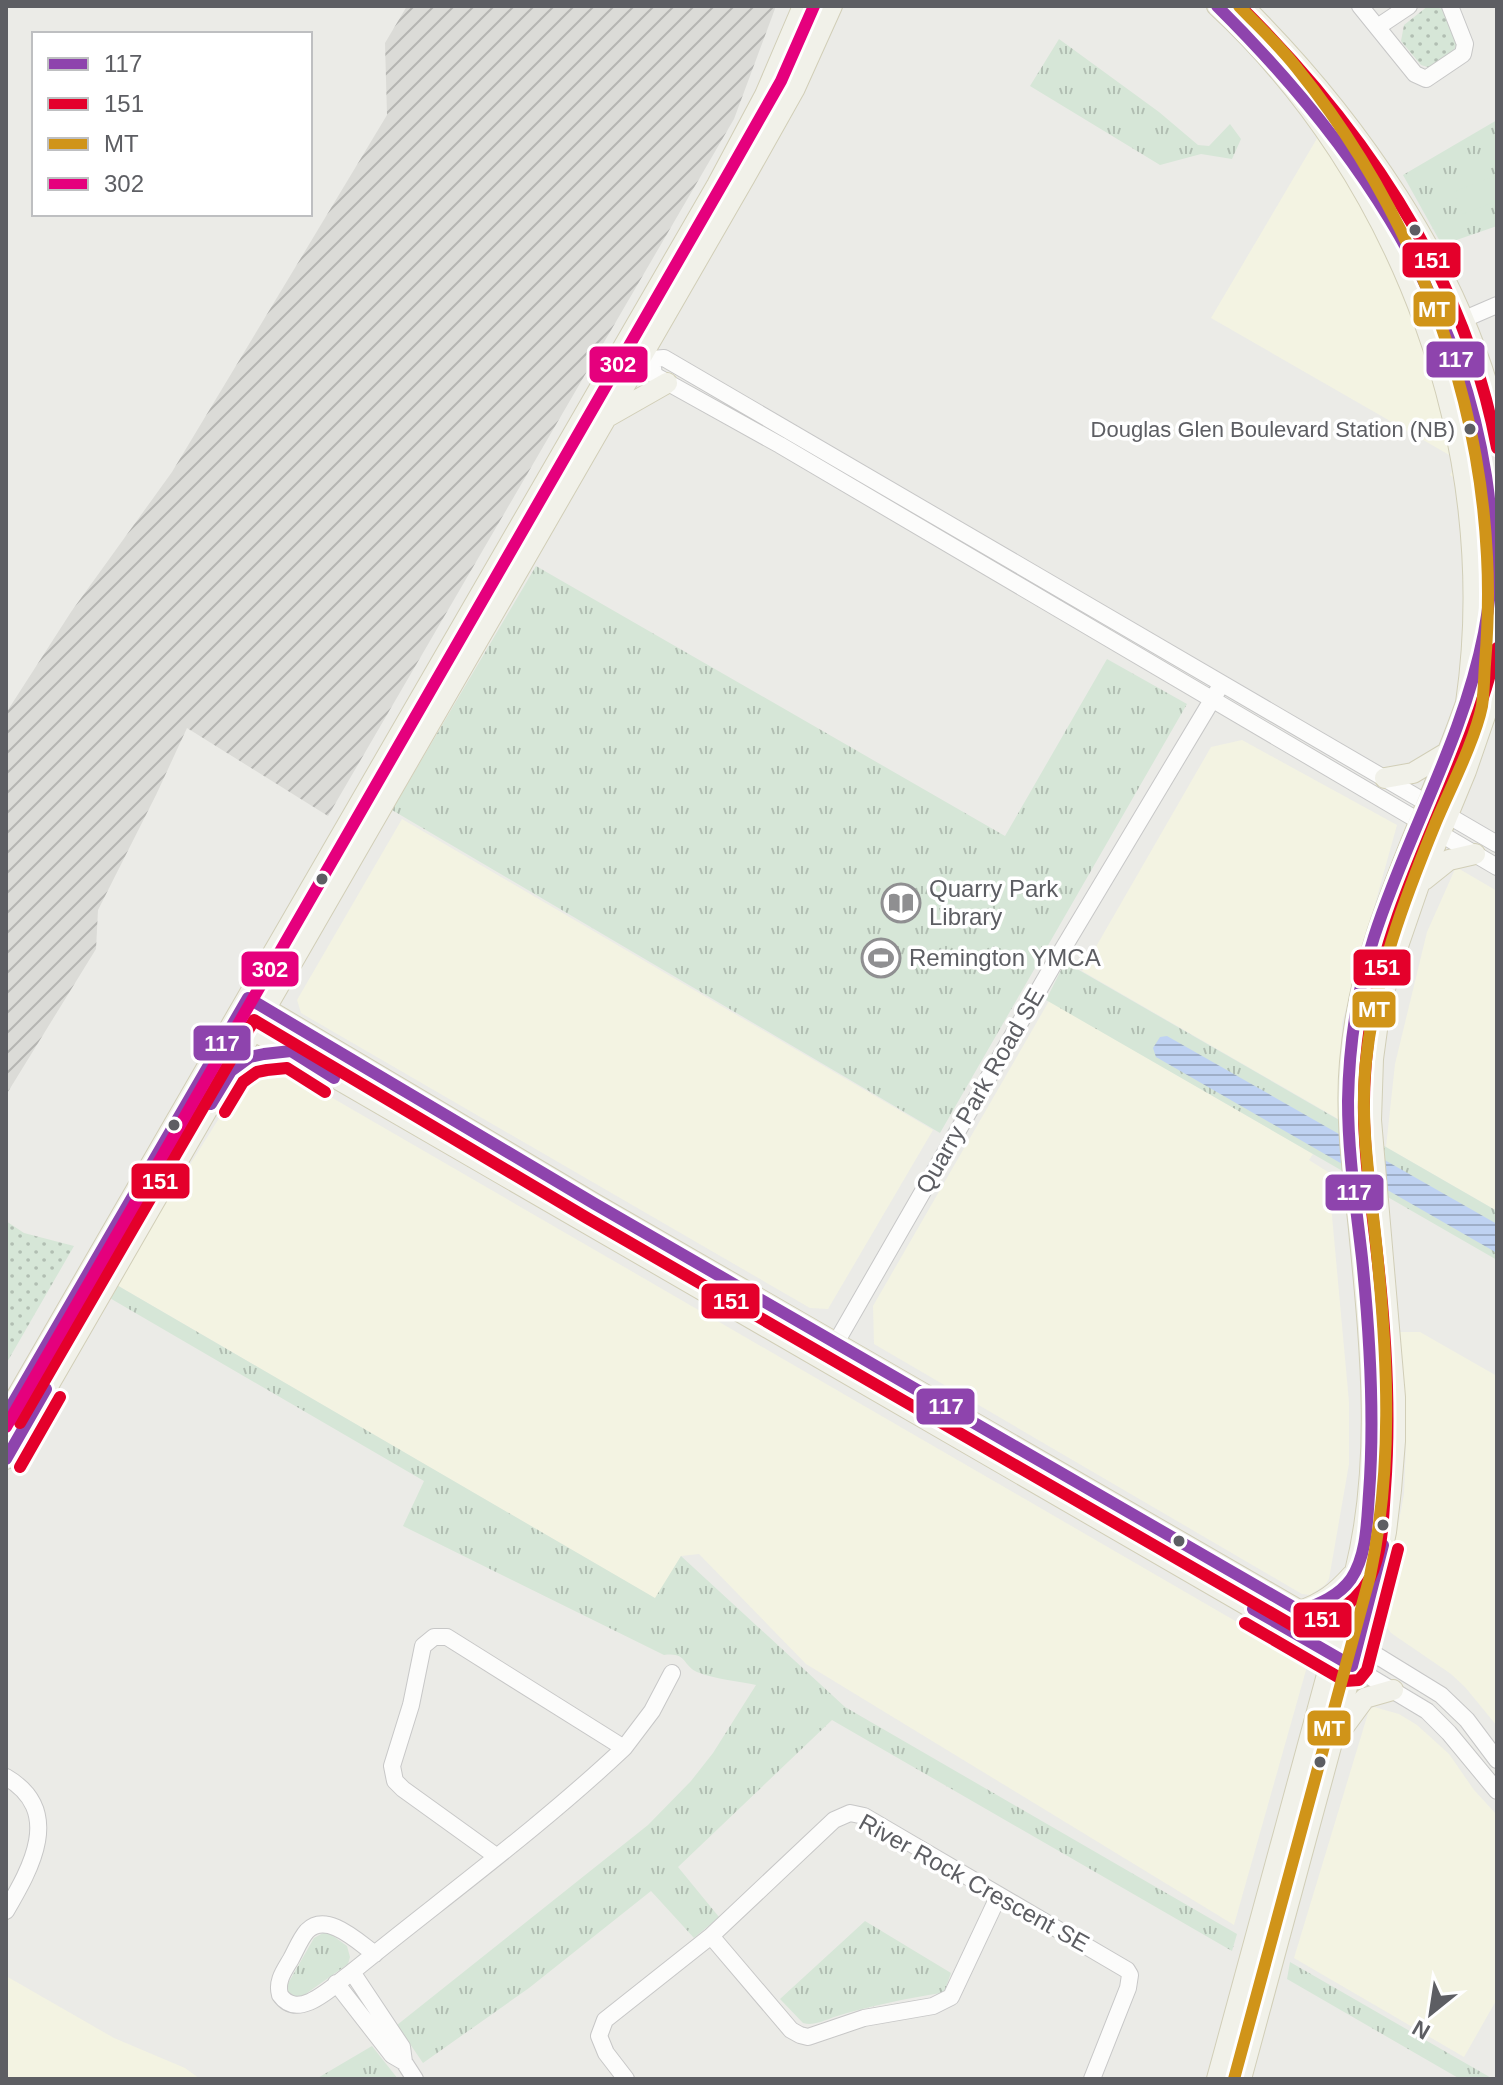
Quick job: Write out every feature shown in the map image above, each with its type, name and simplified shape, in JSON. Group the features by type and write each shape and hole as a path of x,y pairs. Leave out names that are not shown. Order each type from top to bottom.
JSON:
{"main road":[{"path":"6,1415 717,185 765,95 803,6"},
{"path":"821,32 823,6"},
{"path":"6,1459 606,419 648,356 789,100 832,6"},
{"path":"1217,6 1285,75 1333,133 1367,181 1454,324 1479,430 1491,534 1484,631 1468,699 1382,914 1363,973 1350,1062 1348,1119 1373,1398 1368,1503 1355,1572 1217,2079"},
{"path":"1243,6 1330,103 1373,161 1411,221 1497,421"},
{"path":"606,419 667,383"},
{"path":"1241,2079 1274,1964 1386,1532 1395,1441 1390,1328 1372,1135 1373,1059 1379,1015 1389,972 1419,885 1482,729 1497,681"},
{"path":"1385,778 1413,773 1448,752"},
{"path":"1419,885 1440,865 1475,854"},
{"path":"248,998 595,1204 1358,1644"},
{"path":"236,1021 1352,1666"},
{"path":"231,1071 250,1057 291,1051"},
{"path":"1300,1611 1336,1594 1355,1572"},
{"path":"1329,1749 1365,1698 1393,1690"}],"street":[{"path":"1360,6 1415,74 1426,79 1463,54 1465,44 1450,6"},
{"path":"1379,26 1409,6"},
{"path":"1454,324 1497,305"},
{"path":"1422,812 1385,778 664,358 648,356 654,375 667,383 780,445 1213,699 1444,824 1497,844"},
{"path":"980,563 990,547"},
{"name":"Quarry Park Road SE","path":"826,1362 1052,967 1222,682"},
{"path":"1444,824 1475,854 1497,867"},
{"path":"496,1856 403,1789 393,1774 392,1766 426,1641 434,1637 447,1637 624,1748"},
{"path":"1358,1644 1441,1695 1467,1720 1497,1760"},
{"path":"1352,1666 1434,1718 1497,1791"},
{"path":"375,1954 336,1927 320,1925 308,1930 279,1982 280,1995 290,2005 300,2006 352,1972 375,1954 596,1775 624,1748 652,1711 672,1673"},
{"path":"6,1777 25,1791 38,1822 38,1843 32,1862 6,1911"},
{"name":"River Rock Crescent SE","path":"626,2079 599,2036 605,2020 711,1936 834,1820 850,1813 864,1816 1123,1967 1130,1975 1128,1988 1092,2079"},
{"path":"711,1936 791,2030 800,2035 813,2036 864,2018 933,2006 951,1997 999,1895"},
{"path":"352,1972 402,2047 404,2062 415,2079"},
{"path":"336,1983 392,2055 404,2062"}],"shaded area":[{"path":"407,6 776,6 734,119 328,816 187,728 98,910 96,949 6,1095 6,713 71,612 172,472 387,115 385,43"},
{"path":"1319,135 1411,292 1472,489 1450,475 1458,460 1211,318"},
{"path":"1242,740 1397,825 1342,1023 1340,1120 1082,971 1211,747"},
{"path":"402,819 933,1130 828,1309 810,1308 301,1013 297,1000"},
{"path":"1456,867 1497,891 1497,1211 1386,1147 1395,1064 1427,932"},
{"path":"1049,1001 1313,1154 1309,1160 1328,1172 1349,1402 1349,1464 1329,1579 1310,1595 1302,1594 874,1344 873,1306"},
{"path":"279,1067 1308,1663 1234,1925 806,1664 699,1554 681,1556 656,1599 115,1284 245,1077"},
{"path":"1400,1332 1420,1332 1497,1376 1497,1726 1451,1674 1391,1633 1385,1625 1383,1607 1404,1494 1406,1444"},
{"path":"1374,1707 1399,1714 1417,1725 1449,1754 1474,1790 1497,1815 1497,1999 1464,2057 1294,1958 1369,1710"},
{"path":"6,1976 114,2038 185,2068 200,2079 6,2079"}],"green space":[{"path":"1428,6 1444,9 1457,43 1450,54 1431,68 1421,65 1401,41 1404,25"},
{"path":"1059,39 1159,112 1198,145 1209,146 1230,124 1241,139 1232,159 1201,154 1160,165 1030,86"},
{"path":"1497,120 1497,226 1442,245 1403,175"},
{"path":"1497,175 1497,201 1463,214 1454,192"},
{"path":"536,566 1005,836 1107,659 1187,704 940,1133 392,810"},
{"path":"1065,962 1497,1211 1497,1260 1046,1000"},
{"path":"6,1221 24,1233 74,1246 6,1364"},
{"path":"115,1284 655,1598 681,1556 845,1707 1237,1934 1232,1951 832,1720 678,1867 719,1917 694,1938 651,1891 529,1988 423,2063 397,2025 648,1825 691,1781 713,1753 756,1685 697,1672 677,1655 664,1655 403,1526 424,1481 108,1297"},
{"path":"865,1921 951,1973 945,1990 860,2009 818,2023 803,2023 780,1999"},
{"path":"329,1933 347,1946 348,1964 300,1998 293,1996 286,1987 314,1938"},
{"path":"1290,1962 1493,2079 1460,2079 1287,1979"},
{"path":"372,2046 398,2079 316,2079"}],"water":[{"path":"1167,1036 1497,1224 1497,1253 1156,1057 1153,1048 1160,1037"}],"transit line":[{"name":"302","path":"6,1427 731,169 781,81 814,6"},
{"name":"117","path":"6,1415 248,998 595,1204 1300,1611 1328,1599 1346,1585 1356,1570 1365,1538 1372,1435 1367,1317 1348,1121 1352,1039 1374,937 1449,749 1475,673 1490,594 1490,515 1486,476 1472,407 1450,342 1423,280 1390,220 1311,108 1217,6"},
{"name":"MT","path":"1234,2079 1370,1576 1377,1536 1385,1455 1386,1375 1365,1133 1366,1061 1376,999 1392,939 1424,851 1479,719 1488,596 1481,489 1469,424 1452,359 1430,296 1372,177 1336,121 1276,43 1239,6"},
{"name":"151","path":"1240,6 1328,102 1403,208 1434,264 1461,323 1482,384 1497,448"},
{"name":"151","path":"20,1423 254,1020 587,1218 1292,1625 1307,1625 1332,1615 1354,1599 1370,1578 1380,1545 1384,1511 1387,1371 1364,1124 1371,1019 1395,924 1467,741 1497,648"},
{"name":"117","path":"211,1104 231,1071 250,1057 264,1054 291,1051 334,1078"},
{"name":"151","path":"225,1112 243,1082 257,1072 287,1068 325,1092"},
{"name":"117","path":"6,1459 46,1389"},
{"name":"151","path":"20,1467 60,1397"},
{"name":"117","path":"1253,1609 1352,1666 1383,1545"},
{"name":"151","path":"1245,1623 1345,1681 1359,1680 1367,1670 1398,1549"}],"place":[{"name":"Douglas Glen Boulevard Station (NB)","path":"1470,429"},
{"name":"Quarry Park Library","path":"901,903"},
{"name":"Remington YMCA","path":"881,958"}]}
